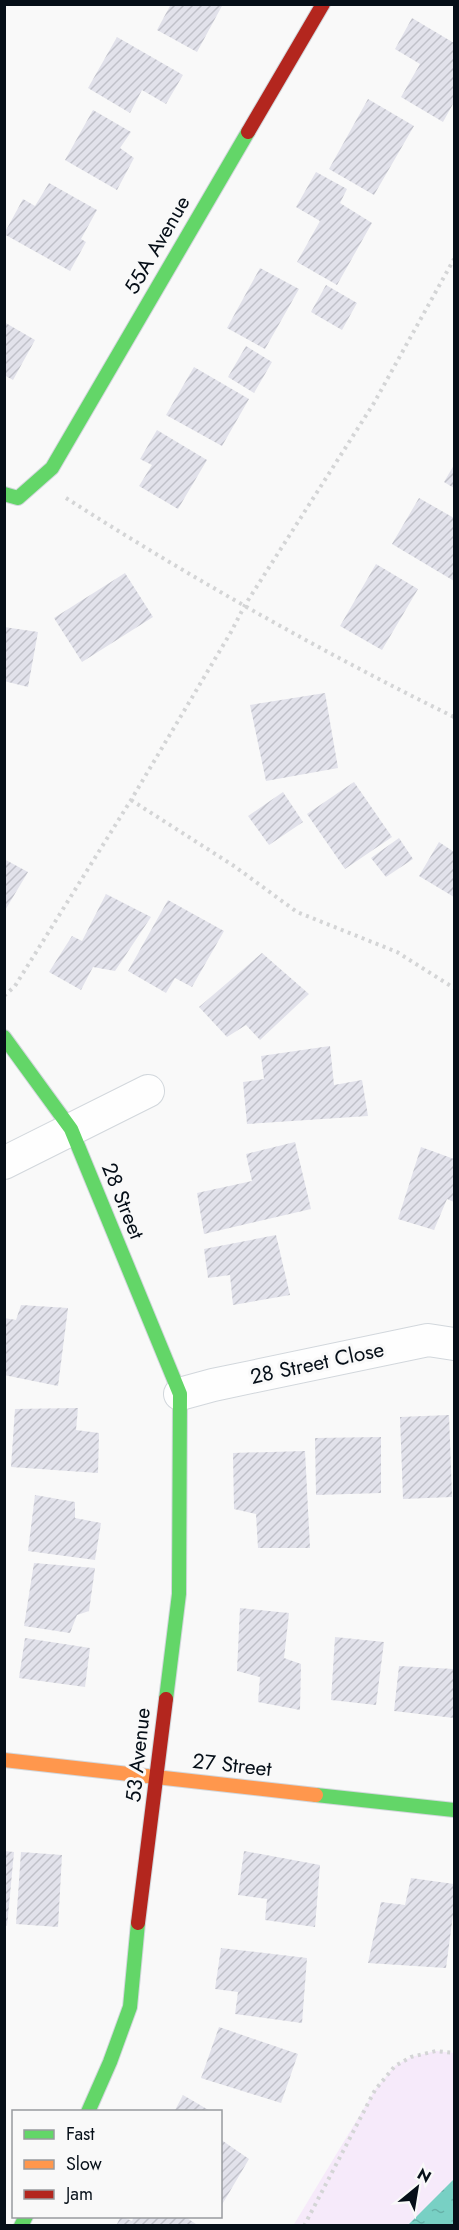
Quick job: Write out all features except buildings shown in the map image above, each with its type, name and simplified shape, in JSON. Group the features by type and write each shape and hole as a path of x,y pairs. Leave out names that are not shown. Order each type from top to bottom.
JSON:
{"street":[{"name":"55A Avenue","path":"11,496 52,468 323,4"},
{"name":"28 Street","path":"4,1036 71,1129 180,1394"},
{"path":"4,1163 148,1090"},
{"name":"28 Street Close","path":"180,1394 428,1340 454,1344"},
{"name":"53 Avenue","path":"89,2110 110,2062 130,2007 136,1941 179,1594 180,1394"},
{"name":"27 Street","path":"4,1760 454,1810"}],"path":[{"path":"4,996 15,986 131,800 245,605 374,403 454,259"},
{"path":"90,514 245,605 399,690 454,717"},
{"path":"131,800 234,866 297,912 397,952 454,988"},
{"path":"303,2226 375,2090 395,2066 411,2057 436,2051 454,2053"}],"shaded area":[{"path":"436,2051 454,2053 454,2225 293,2226 375,2090 395,2066 411,2057"}],"water":[{"path":"454,2179 454,2225 408,2225"}],"traffic: fast":[{"path":"4,494 18,498 52,468 248,132"},
{"path":"4,1037 71,1129 180,1394 179,1594 166,1699"},
{"path":"316,1795 454,1810"},
{"path":"89,2110 110,2062 130,2007 138,1923"},
{"path":"21,2226 25,2218"}],"traffic: slow":[{"path":"4,1760 316,1795"}],"traffic: jam":[{"path":"248,132 323,4"},
{"path":"138,1923 166,1699"}]}
